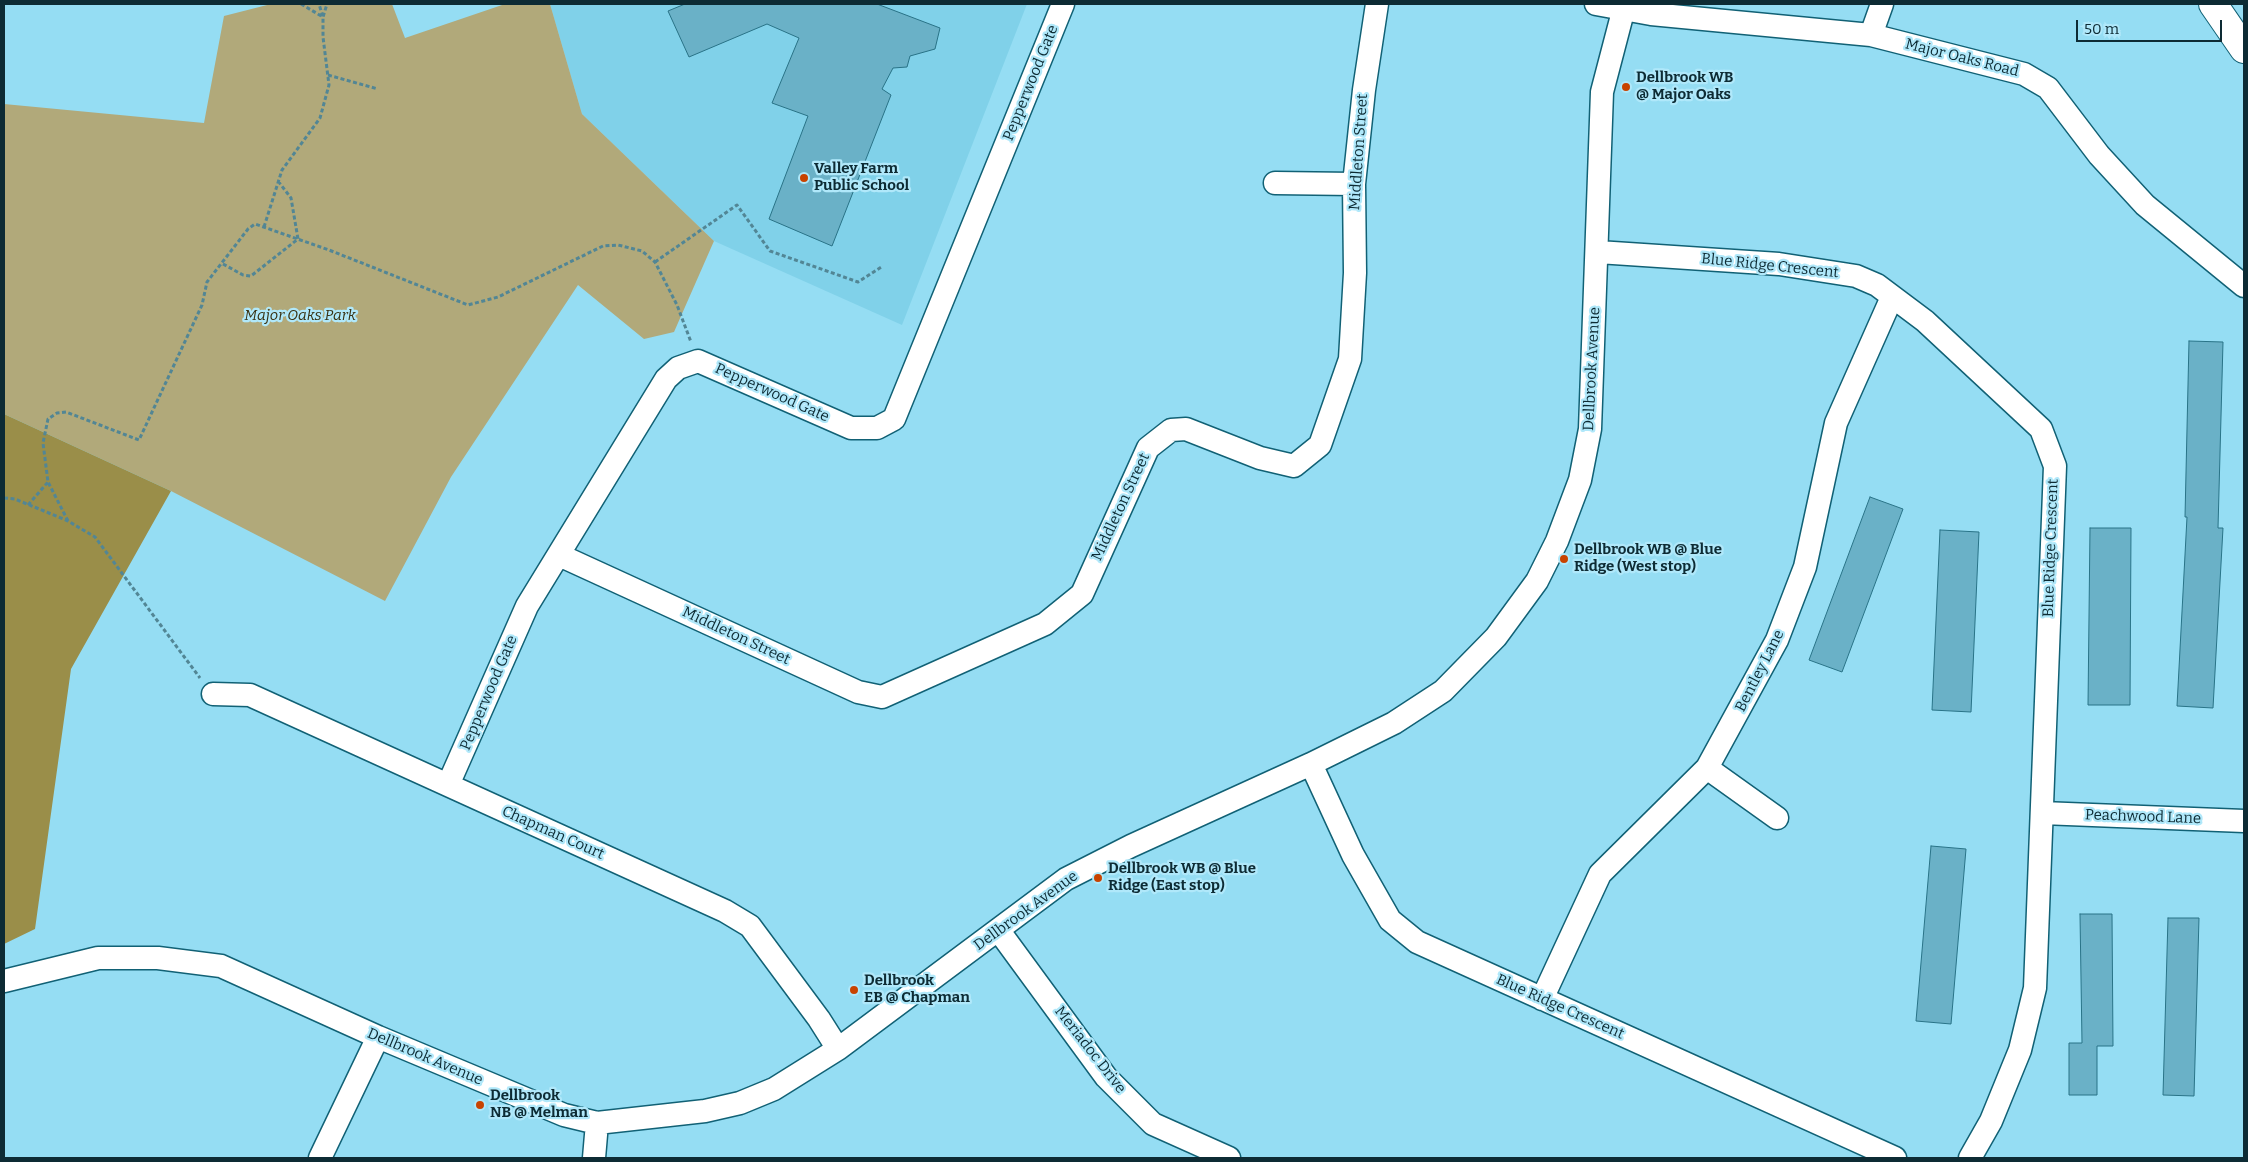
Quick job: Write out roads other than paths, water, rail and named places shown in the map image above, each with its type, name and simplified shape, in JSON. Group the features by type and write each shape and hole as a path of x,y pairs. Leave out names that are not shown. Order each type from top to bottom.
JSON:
{"street":[{"name":"Pepperwood Gate","path":"448,785 527,606 666,379 678,368 698,361 851,428 878,428 894,419 1063,4"},
{"name":"Middleton Street","path":"559,554 858,692 882,697 1045,624 1082,594 1148,448 1171,430 1186,429 1260,458 1294,466 1320,445 1350,359 1355,273 1354,184 1364,90 1377,4"},
{"name":"Major Oaks Road","path":"1596,4 1870,35 2024,74 2048,88 2099,155 2145,205 2244,286"},
{"path":"1870,35 1882,4"},
{"path":"2213,4 2244,49"},
{"name":"Dellbrook Avenue","path":"4,981 98,958 158,958 220,966 378,1038 554,1112 597,1123 687,1114 740,1103 774,1089 838,1049 1066,879 1131,846 1311,764 1394,723 1443,691 1496,637 1537,581 1557,541 1580,480 1590,429 1598,252 1602,92 1624,7"},
{"path":"1275,183 1354,184"},
{"name":"Blue Ridge Crescent","path":"1598,252 1779,264 1856,276 1877,285 1926,321 2041,429 2055,466 2035,988 2020,1050 1991,1121 1970,1158"},
{"name":"Bentley Lane","path":"1542,999 1600,874 1707,768 1781,631 1805,567 1836,423 1892,296"},
{"name":"Chapman Court","path":"213,694 250,695 725,911 750,926 819,1019 838,1049"},
{"name":"Blue Ridge Crescent","path":"1311,764 1353,856 1390,920 1417,942 1895,1158"},
{"path":"1707,768 1777,818"},
{"name":"Peachwood Lane","path":"2042,813 2244,820"},
{"name":"Meriadoc Drive","path":"999,930 1106,1077 1153,1124 1229,1158"},
{"path":"320,1158 378,1038"},
{"path":"594,1158 597,1123"}],"place":[{"name":"Dellbrook WB @ Major Oaks","path":"1626,87"},
{"name":"Valley Farm Public School","path":"804,178"},
{"name":"Dellbrook WB @ Blue Ridge (West stop)","path":"1564,559"},
{"name":"Dellbrook WB @ Blue Ridge (East stop)","path":"1098,878"},
{"name":"Dellbrook EB @ Chapman","path":"854,990"},
{"name":"Dellbrook NB @ Melman","path":"480,1105"}],"park label":[{"name":"Major Oaks Park","path":"300,316"}]}
